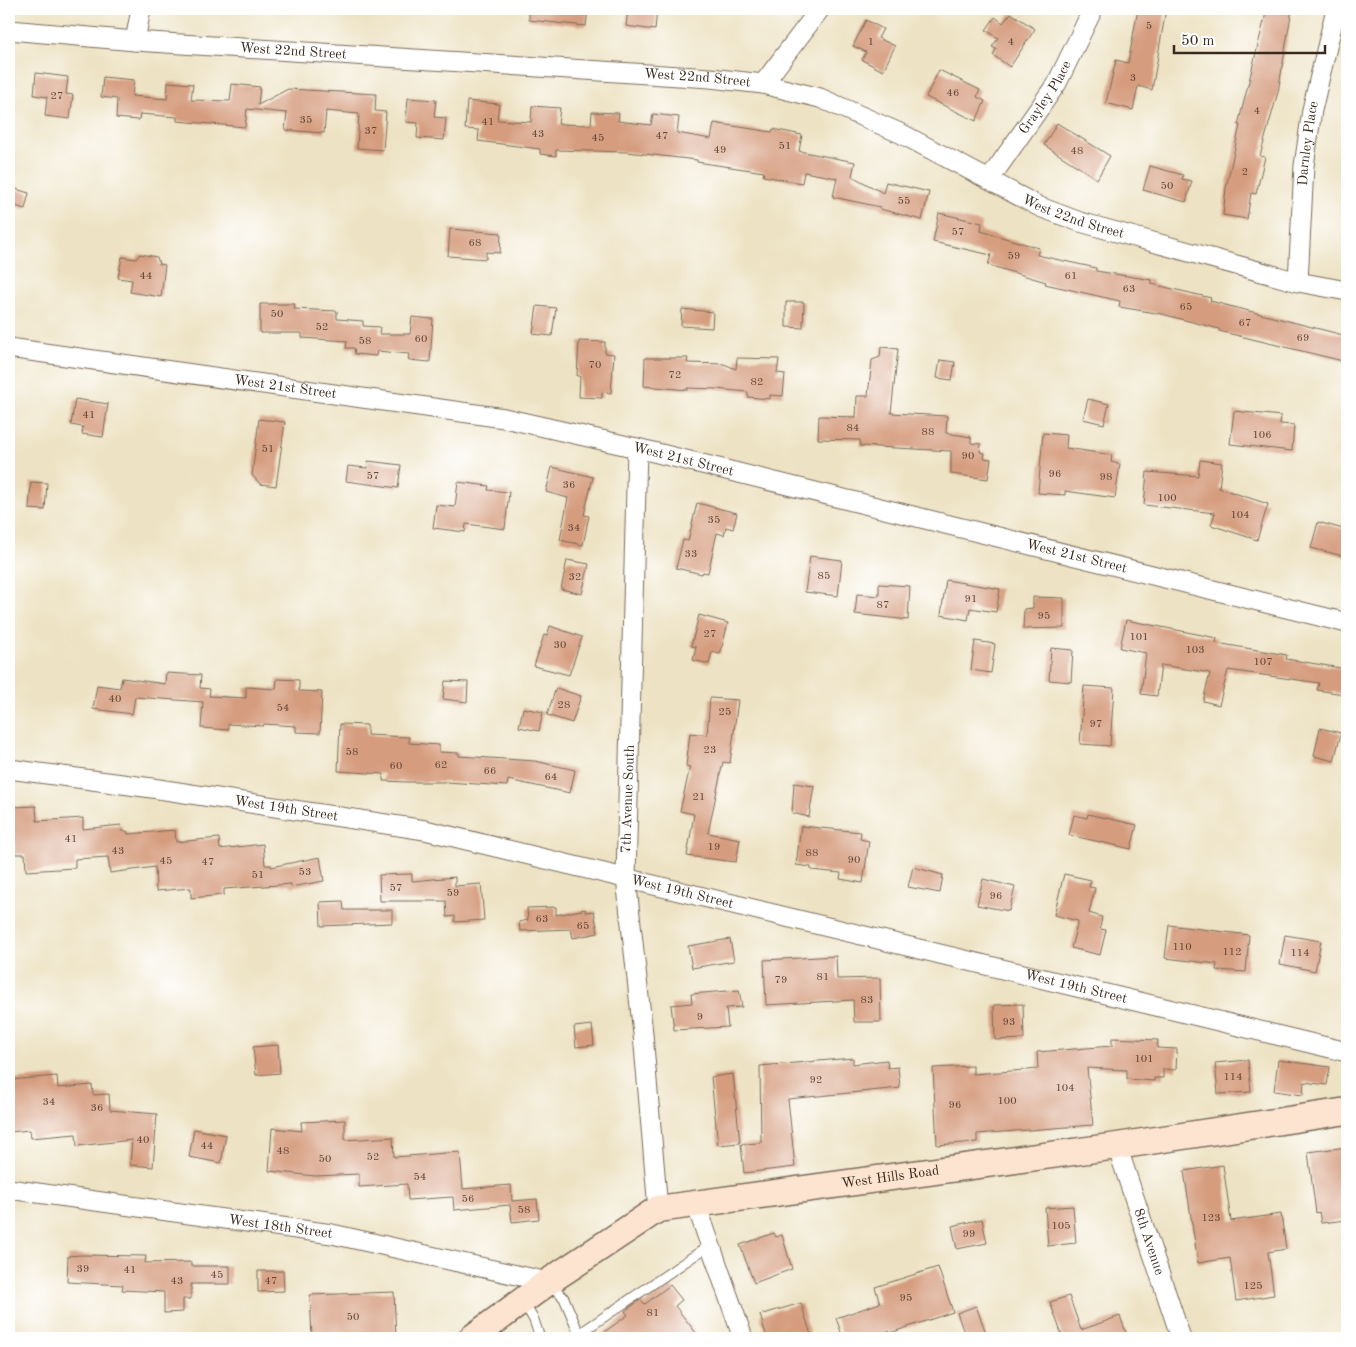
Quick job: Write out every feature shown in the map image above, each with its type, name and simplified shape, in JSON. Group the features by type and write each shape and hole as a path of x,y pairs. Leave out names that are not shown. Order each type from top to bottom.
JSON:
{"street":[{"path":"135,41 141,9"},
{"path":"763,84 820,9"},
{"name":"Grayley Place","path":"989,180 1056,83 1093,9"},
{"name":"Darnley Place","path":"1298,282 1305,156 1312,110 1336,9"},
{"name":"West 22nd Street","path":"9,30 135,41 710,78 763,84 820,98 902,134 1040,206 1080,222 1298,282 1347,291"},
{"name":"West 21st Street","path":"9,348 504,418 638,448 1347,623"},
{"name":"7th Avenue South","path":"638,448 626,878 643,1034 658,1209"},
{"name":"West 19th Street","path":"9,769 152,788 425,830 1347,1052"},
{"name":"West Hills Road","path":"472,1338 548,1282 658,1209 1117,1146 1347,1111"},
{"name":"8th Avenue","path":"1117,1146 1181,1338"},
{"name":"West 18th Street","path":"9,1189 332,1234 548,1282"},
{"path":"696,1204 743,1338"}],"lane":[{"path":"548,1282 564,1298 580,1336 710,1245"},
{"path":"523,1301 534,1320 540,1338"}],"building":[{"path":"529,9 588,9 586,26 529,20"},
{"path":"628,9 657,9 655,30 626,26"},
{"path":"1138,9 1166,9 1152,90 1138,86 1133,110 1106,103 1116,60 1128,63"},
{"path":"1267,9 1292,9 1278,92 1260,156 1265,157 1256,194 1251,193 1247,219 1223,215 1226,188 1240,125 1238,125"},
{"path":"1011,13 1035,29 1010,67 993,55 996,49 992,47 998,38 986,30 995,17 1003,23"},
{"path":"866,20 883,29 878,38 895,46 883,71 862,60 866,52 853,46"},
{"path":"939,70 980,90 977,97 985,101 976,121 926,97"},
{"path":"36,73 68,77 66,94 73,95 70,119 45,116 47,97 34,95"},
{"path":"103,77 134,80 132,96 167,99 168,82 193,84 191,100 230,101 232,84 260,87 258,105 288,89 376,94 375,111 386,112 383,150 357,148 359,114 326,111 324,133 285,130 287,113 247,109 245,127 177,121 177,117 140,114 139,120 116,118 117,99 101,97"},
{"path":"408,98 436,100 434,117 446,118 444,140 417,138 418,123 406,122"},
{"path":"467,101 499,104 497,120 531,122 532,106 560,108 558,124 591,125 592,112 619,113 618,121 651,125 653,114 679,117 677,133 711,139 714,123 772,132 773,129 802,135 799,151 855,162 852,176 883,193 886,182 929,192 922,220 880,209 880,207 833,197 837,178 804,172 802,183 763,176 764,172 697,162 697,160 627,152 556,150 556,156 540,154 540,149 478,141 479,130 465,129"},
{"path":"1057,123 1110,156 1097,179 1044,145"},
{"path":"1150,166 1183,175 1182,179 1192,181 1186,202 1143,190"},
{"path":"9,187 29,193 25,209 9,204"},
{"path":"939,213 982,223 981,231 1039,248 1037,255 1096,268 1096,271 1152,280 1152,284 1211,298 1210,301 1347,336 1347,362 1219,331 1219,329 1162,314 1119,307 1120,301 1045,284 1046,282 988,265 991,255 933,242"},
{"path":"450,229 501,233 500,253 486,252 486,259 448,256"},
{"path":"140,254 157,257 159,264 165,265 161,297 130,292 132,280 118,278 122,257 136,259"},
{"path":"786,302 804,302 803,328 786,327"},
{"path":"260,304 295,304 294,309 337,311 337,319 363,321 363,326 380,327 379,334 410,334 412,317 433,319 430,362 408,360 409,354 377,351 376,356 355,354 354,348 346,348 347,341 302,338 302,333 260,333"},
{"path":"537,306 556,308 552,336 533,334"},
{"path":"682,309 713,312 712,328 681,326"},
{"path":"579,341 605,342 605,353 614,354 611,393 602,392 602,398 579,397 580,376 577,376"},
{"path":"881,347 898,349 891,413 947,416 946,433 971,437 971,443 981,444 980,452 985,453 984,458 991,459 988,479 951,474 951,451 860,446 860,440 818,439 819,416 856,417 857,396 868,396 872,360 880,357"},
{"path":"645,358 688,358 687,363 724,364 736,369 737,358 779,359 777,373 785,374 783,396 770,395 770,399 748,397 748,392 644,386"},
{"path":"940,360 955,362 952,380 937,378"},
{"path":"75,399 108,404 103,437 82,434 83,427 71,425"},
{"path":"1088,399 1109,404 1104,424 1083,419"},
{"path":"1234,411 1281,416 1280,424 1294,425 1292,451 1230,444"},
{"path":"259,419 285,422 276,486 260,484 252,475"},
{"path":"1043,433 1067,435 1066,448 1112,455 1111,462 1120,464 1115,498 1065,491 1065,495 1038,493"},
{"path":"1200,460 1222,463 1219,488 1268,504 1257,540 1211,525 1215,513 1144,505 1147,472 1198,476"},
{"path":"368,461 401,465 398,488 346,481 348,466 367,468"},
{"path":"552,467 593,477 584,515 589,516 583,545 560,540 568,498 546,492"},
{"path":"31,482 47,483 45,510 29,509"},
{"path":"458,482 489,486 488,490 509,492 505,529 466,524 465,532 433,528 436,505 455,507"},
{"path":"697,503 737,513 733,529 726,527 724,535 717,533 708,573 703,572 702,574 676,568 683,540 688,541"},
{"path":"1318,522 1347,530 1347,557 1311,548"},
{"path":"810,556 842,560 838,596 805,592"},
{"path":"567,560 589,564 582,594 561,589"},
{"path":"946,580 1000,589 996,612 970,608 968,620 941,615"},
{"path":"879,584 910,586 908,620 855,614 857,594 879,596"},
{"path":"1033,597 1064,598 1064,628 1023,629 1024,609 1033,608"},
{"path":"699,615 728,623 720,654 712,652 709,664 693,660 696,647 691,646"},
{"path":"1126,620 1217,638 1216,643 1287,655 1286,659 1347,669 1344,694 1317,690 1319,683 1228,670 1219,705 1203,701 1210,673 1161,665 1157,696 1141,694 1146,653 1120,648"},
{"path":"550,626 582,637 569,675 534,666 544,635 547,636"},
{"path":"975,641 995,644 991,673 971,670"},
{"path":"1051,648 1073,650 1071,682 1049,680"},
{"path":"166,673 201,675 200,688 210,689 209,696 246,698 246,687 276,689 277,679 299,680 299,691 322,692 320,733 296,732 296,726 264,724 263,726 228,724 228,730 201,728 203,702 135,697 132,714 93,709 97,685 120,688 122,678 165,684"},
{"path":"445,681 468,682 467,702 443,699"},
{"path":"1084,686 1114,688 1110,746 1080,744"},
{"path":"556,688 581,696 572,723 547,715"},
{"path":"710,698 738,700 730,763 723,762 708,833 740,839 736,862 687,856 694,814 680,811 690,767 686,766 690,733 707,735"},
{"path":"523,708 543,712 539,731 519,727"},
{"path":"340,724 367,725 367,735 409,737 409,743 439,745 439,752 459,753 459,756 535,761 575,770 570,793 508,780 507,786 446,782 383,781 384,774 338,771"},
{"path":"1320,728 1341,733 1334,761 1314,756"},
{"path":"794,783 814,786 809,817 792,813"},
{"path":"36,806 37,821 83,818 83,829 121,825 122,831 127,831 128,834 175,830 176,842 219,838 220,849 263,844 265,865 271,865 271,867 320,857 324,881 291,887 291,884 224,889 224,895 191,898 191,888 156,891 155,867 110,873 108,857 75,859 75,868 26,871 25,854 15,854 12,807"},
{"path":"1088,814 1137,825 1131,849 1069,835 1074,815 1087,818"},
{"path":"801,826 861,832 860,839 869,841 863,883 840,879 841,873 811,870 811,867 796,865"},
{"path":"913,867 943,875 940,893 908,887"},
{"path":"412,874 412,881 455,877 455,886 481,884 484,920 455,922 455,916 447,917 446,901 380,901 379,875"},
{"path":"1064,874 1091,880 1089,887 1095,888 1089,913 1102,917 1100,929 1106,930 1100,955 1071,948 1078,921 1054,915"},
{"path":"983,879 1015,887 1009,911 977,905"},
{"path":"343,901 344,910 392,910 392,923 321,926 320,902"},
{"path":"556,907 556,915 586,909 585,912 594,911 598,933 573,938 571,929 520,931 519,922 528,920 527,908"},
{"path":"1169,925 1249,935 1246,972 1216,970 1217,964 1165,958"},
{"path":"1285,935 1321,941 1315,971 1280,964"},
{"path":"730,939 734,961 692,968 688,946"},
{"path":"836,956 837,979 880,978 881,1022 854,1022 853,1000 766,1005 764,960"},
{"path":"739,990 742,1007 726,1008 728,1027 674,1030 671,1005 692,1003 691,994"},
{"path":"1023,1004 1024,1039 995,1040 994,1005"},
{"path":"592,1025 594,1045 576,1047 574,1027"},
{"path":"1112,1038 1158,1040 1157,1048 1177,1049 1176,1070 1163,1069 1163,1078 1154,1078 1154,1081 1127,1079 1127,1070 1087,1068 1093,1125 977,1134 977,1142 937,1145 933,1068 973,1066 973,1074 1038,1069 1037,1052 1112,1046"},
{"path":"278,1045 280,1073 256,1075 253,1047"},
{"path":"853,1058 853,1064 887,1060 888,1068 898,1067 900,1088 788,1099 795,1167 744,1173 741,1144 761,1143 760,1066"},
{"path":"1248,1060 1251,1092 1218,1094 1215,1063"},
{"path":"1278,1060 1330,1067 1327,1085 1304,1082 1303,1095 1274,1091"},
{"path":"733,1074 740,1143 718,1145 711,1077"},
{"path":"57,1076 58,1088 92,1085 93,1095 109,1094 110,1110 157,1114 153,1167 130,1165 132,1140 77,1146 76,1134 31,1138 30,1130 9,1132 9,1080"},
{"path":"345,1120 345,1140 393,1137 394,1157 460,1152 463,1189 511,1185 512,1201 537,1199 539,1219 512,1222 510,1205 454,1210 453,1197 408,1200 407,1184 359,1187 359,1174 315,1176 269,1171 272,1128 302,1131 301,1122"},
{"path":"194,1129 226,1135 221,1163 189,1157"},
{"path":"1347,1147 1347,1220 1321,1223 1319,1212 1316,1213 1308,1152"},
{"path":"1223,1165 1231,1221 1281,1214 1286,1249 1268,1252 1274,1295 1236,1301 1230,1258 1198,1263 1184,1171"},
{"path":"1073,1206 1076,1243 1048,1246 1045,1208"},
{"path":"982,1219 987,1243 957,1249 952,1226"},
{"path":"774,1233 776,1237 782,1235 792,1269 754,1283 740,1245"},
{"path":"68,1256 146,1256 145,1263 191,1262 191,1266 230,1266 230,1284 191,1284 191,1299 183,1299 183,1312 164,1313 164,1292 122,1290 123,1285 67,1282"},
{"path":"938,1267 953,1312 890,1333 889,1331 867,1338 843,1338 836,1318 880,1303 875,1287"},
{"path":"258,1271 283,1271 284,1291 258,1292"},
{"path":"670,1285 682,1300 675,1306 700,1338 596,1338 628,1315 625,1311 640,1300 645,1304"},
{"path":"394,1292 396,1338 312,1338 310,1295"},
{"path":"1069,1296 1081,1330 1120,1316 1128,1338 1063,1338 1050,1302"},
{"path":"801,1303 812,1338 767,1338 760,1315"},
{"path":"976,1306 988,1338 966,1338 957,1313"}]}
